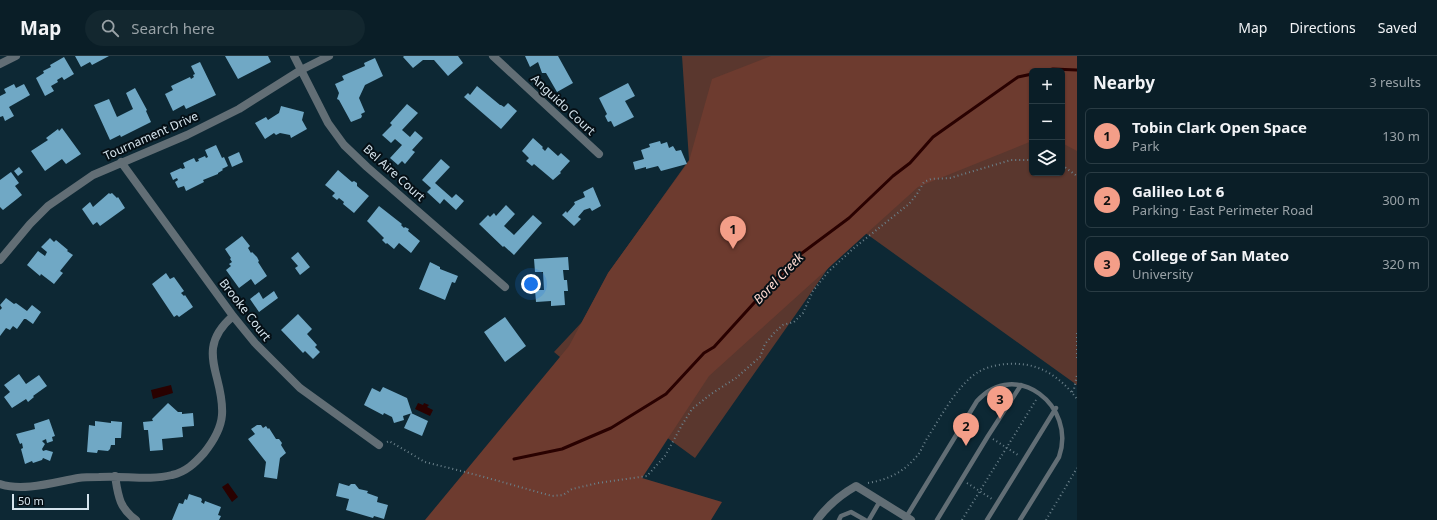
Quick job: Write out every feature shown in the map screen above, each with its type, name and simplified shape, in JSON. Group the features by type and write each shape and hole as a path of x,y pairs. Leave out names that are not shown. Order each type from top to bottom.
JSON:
{"street":[{"path":"0,64 16,56"},
{"name":"Bel Aire Court","path":"294,56 328,123 344,145 367,168 505,287"},
{"name":"Tournament Drive","path":"0,260 30,224 48,206 92,175 187,135 239,109 301,70 329,56"},
{"name":"Anguido Court","path":"493,56 599,154"},
{"name":"Brooke Court","path":"121,162 233,316 255,343 300,388 379,445"},
{"path":"0,484 20,487 80,478 115,476 153,478 173,475 192,466 206,450 217,432 222,416 221,395 213,363 213,346 225,322 233,316"},
{"path":"115,476 119,501 122,507 136,520"},
{"path":"817,520 834,501 856,486 907,519"}],"lane":[{"path":"907,519 979,399 996,388 1010,385 1021,385 1028,386 1047,397 1056,408 1064,431 1062,450 1020,520"},
{"path":"937,520 1021,385"},
{"path":"987,520 1056,408"},
{"path":"869,520 880,501"},
{"path":"839,520 841,516 851,512 866,520"}],"path":[{"path":"379,445 389,441 425,462 552,496 564,495 572,489 598,483 647,476 665,456 692,409 711,394 736,378 760,358 765,344 775,332 783,325 794,322 803,313 813,291 828,272 854,248 909,204 924,182 930,179 950,178 1011,160 1029,160"},
{"path":"1065,167 1077,176"},
{"path":"1077,333 1077,359"},
{"path":"866,484 894,475 912,462 954,397 970,379 980,371 1004,365 1028,365 1046,371 1072,392 1077,399"},
{"path":"1072,392 1077,376"},
{"path":"962,520 1040,392"},
{"path":"988,436 1024,459"},
{"path":"1046,520 1077,468"},
{"path":"961,480 998,502"}],"shaded area":[{"path":"682,56 1077,56 1077,385 857,227 695,458 584,377 554,352 582,322 609,272 689,160"},
{"path":"771,56 1077,56 1077,151 1065,145 1065,68 1029,68 1029,142 918,187 709,376 642,478 722,502 711,520 425,520 569,346 608,273 689,161 712,79"},
{"path":"171,385 173,393 153,399 151,390"},
{"path":"418,403 429,405 427,407 433,410 430,416 415,409"},
{"path":"228,483 238,497 232,502 222,487"}],"building":[{"path":"75,56 109,56 92,65 90,62 81,67"},
{"path":"225,56 268,56 271,62 238,79"},
{"path":"458,56 463,63 448,76 434,60 423,60 413,68 403,57"},
{"path":"525,56 558,56 573,83 557,92 546,73 542,73 538,62 530,67"},
{"path":"64,57 74,74 64,80 62,77 57,80 58,82 51,86 54,91 45,96 36,78 44,73 43,71 51,67 50,65"},
{"path":"375,58 383,76 365,85 359,98 365,112 361,114 361,118 351,122 337,99 339,93 335,84 344,80 342,76 365,66 364,63"},
{"path":"200,62 216,95 186,109 184,105 173,111 165,94 173,90 171,86 190,77 191,79 194,77 193,75 195,74 191,66"},
{"path":"628,83 635,96 625,101 634,117 614,127 611,121 608,122 605,116 607,114 599,98"},
{"path":"14,84 16,88 24,84 30,95 9,107 14,116 5,121 3,116 0,117 0,96 6,93 4,89"},
{"path":"477,86 500,105 504,107 508,103 517,111 501,129 464,97 468,93 470,95"},
{"path":"135,88 147,110 146,111 151,122 121,137 120,135 110,140 94,105 109,99 117,117 133,109 126,93"},
{"path":"407,104 418,113 402,130 410,137 415,131 423,138 412,150 415,152 405,164 402,161 398,165 390,158 402,145 395,139 391,143 382,135 392,125 390,123"},
{"path":"281,106 304,112 302,120 307,129 291,138 290,135 280,133 276,135 274,133 265,139 255,123 266,117 268,120 279,113"},
{"path":"62,128 81,154 66,164 62,159 45,171 31,151 48,140 46,138 58,129 59,131"},
{"path":"533,138 543,147 542,148 545,151 548,147 558,156 561,153 570,161 560,172 561,173 553,180 534,164 532,166 526,161 529,158 522,151"},
{"path":"660,141 661,144 667,142 669,148 673,146 676,151 681,150 687,164 661,171 658,166 635,170 633,162 644,159 641,150 650,147 649,144"},
{"path":"216,145 222,158 224,157 228,166 222,169 223,170 218,174 203,180 204,182 186,191 184,186 178,188 175,182 178,180 177,178 173,180 170,173 181,168 185,168 183,163 194,158 196,162 199,161 198,159 205,156 206,158 208,157 205,150"},
{"path":"239,152 243,162 232,167 228,157"},
{"path":"441,159 450,167 435,183 452,198 456,194 464,201 456,210 444,199 440,204 427,192 431,188 422,180"},
{"path":"19,167 23,172 18,176 14,171"},
{"path":"338,170 352,182 354,181 357,183 357,186 369,196 354,213 343,204 344,202 339,198 337,200 332,196 335,193 325,185"},
{"path":"11,172 19,183 15,186 22,195 3,210 0,207 0,180"},
{"path":"593,187 601,206 592,211 590,208 584,210 578,217 581,219 574,226 562,215 566,211 567,213 575,204 574,202 585,197 583,192"},
{"path":"109,193 112,193 117,198 118,197 125,208 100,226 97,222 93,225 82,209 90,202 93,207"},
{"path":"506,205 515,214 504,226 514,235 533,215 542,223 514,255 504,246 503,247 479,224 488,215 490,217 494,213 496,216"},
{"path":"379,206 402,224 401,225 404,228 409,229 408,231 420,241 411,253 399,243 394,249 387,243 386,244 382,240 384,238 367,221"},
{"path":"242,236 250,246 248,248 251,253 252,252 257,257 258,262 267,276 255,285 251,279 239,288 226,270 231,266 229,264 232,262 225,249"},
{"path":"50,238 54,242 56,240 73,255 60,271 63,273 54,284 41,274 40,276 27,265 38,251 45,256 47,252 41,247"},
{"path":"298,252 310,267 300,275 295,268 298,266 291,258"},
{"path":"568,257 569,270 563,270 564,280 567,280 568,291 564,291 565,305 551,306 551,301 536,302 535,290 544,290 543,272 535,272 534,259"},
{"path":"430,262 440,267 440,269 458,276 455,283 452,282 445,300 419,289"},
{"path":"166,273 170,279 174,277 184,291 181,293 184,296 185,295 193,307 179,317 177,315 174,317 152,284"},
{"path":"274,291 278,298 259,312 250,299 259,292 263,299"},
{"path":"6,298 27,311 32,305 41,312 33,324 24,319 17,329 13,326 10,330 6,328 0,336 0,310 2,308 0,305"},
{"path":"298,314 312,329 307,334 317,345 315,347 320,352 313,359 305,351 303,353 281,330"},
{"path":"505,317 526,346 505,362 484,332"},
{"path":"19,374 26,384 39,375 47,386 33,396 34,397 28,402 26,399 12,408 4,397 10,392 4,385"},
{"path":"383,387 407,398 412,413 403,416 404,420 394,423 392,417 384,413 383,415 364,405 372,388 380,392"},
{"path":"168,403 178,412 182,412 182,414 193,413 194,426 182,427 183,437 162,439 163,450 150,451 148,430 144,430 143,422 153,421 152,419"},
{"path":"411,413 428,421 422,436 404,428"},
{"path":"49,419 55,436 52,437 53,441 47,443 46,439 42,441 45,444 42,449 43,451 46,450 53,452 50,461 43,458 42,460 33,463 32,461 25,464 21,449 23,448 22,443 20,444 16,434 35,429 34,424"},
{"path":"95,421 111,423 111,421 122,422 121,438 115,438 115,445 111,445 108,451 98,450 97,453 87,452 89,425 95,426"},
{"path":"257,425 261,425 263,428 266,426 268,429 269,428 276,439 279,439 282,443 281,445 286,453 280,458 277,479 264,477 266,462 248,439 255,434 251,429"},
{"path":"339,483 349,486 351,484 355,484 359,489 368,491 367,493 378,497 377,502 388,505 384,519 374,516 373,518 346,510 349,499 336,496"},
{"path":"189,494 201,498 201,502 204,504 205,501 221,507 218,515 221,516 219,520 172,520 179,503 183,504 185,499 187,500"}],"waterway":[{"name":"Borel Creek","path":"1065,70 1077,70"},
{"name":"Borel Creek","path":"514,459 562,449 611,428 666,394 704,353 714,347 794,259 849,218 893,176 910,163 933,137 1018,77 1029,75"}],"place":[{"name":"Tobin Clark Open Space","path":"733,249"},
{"name":"College of San Mateo","path":"1000,419"},
{"name":"Galileo Lot 6","path":"966,446"}]}
